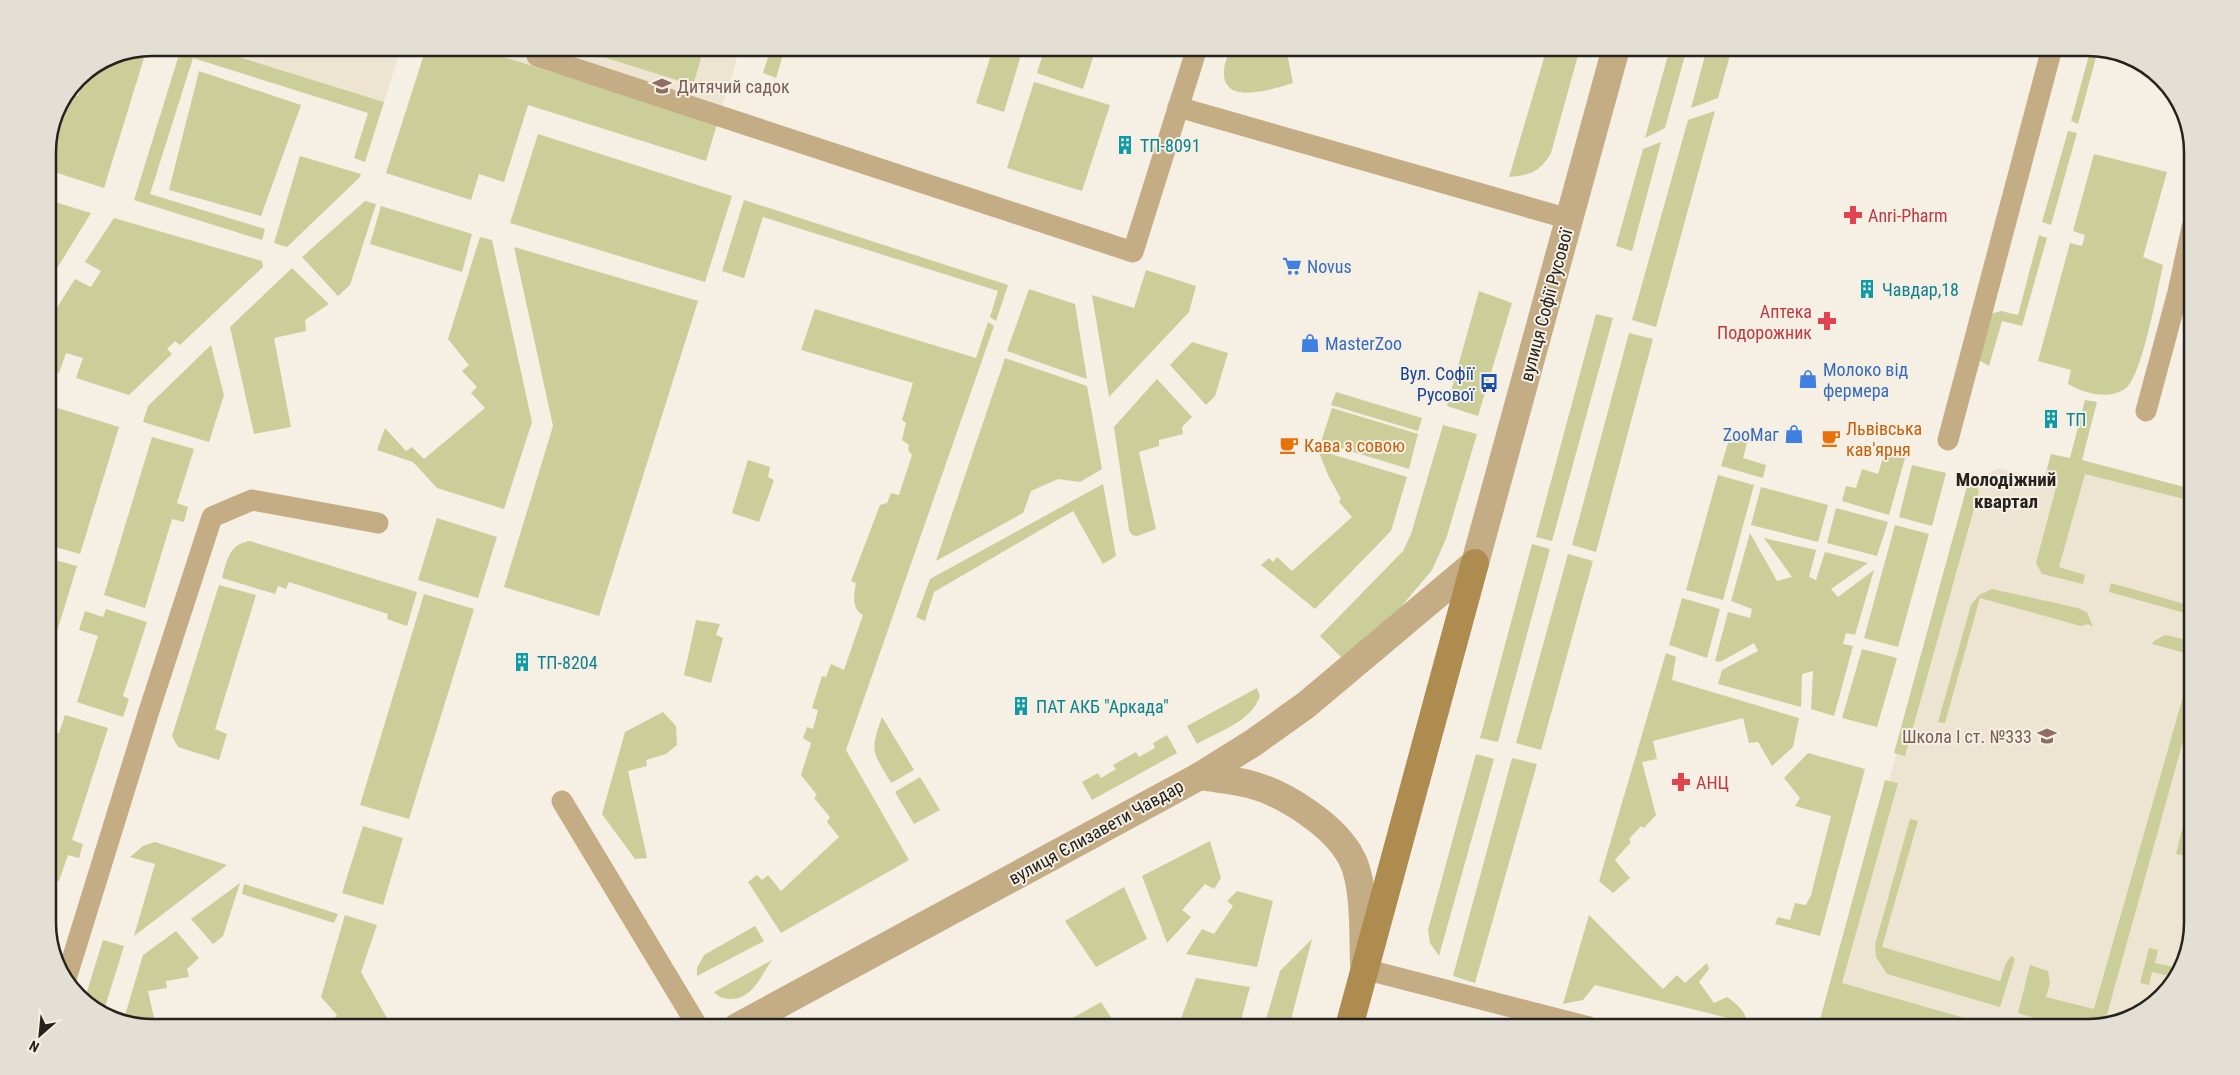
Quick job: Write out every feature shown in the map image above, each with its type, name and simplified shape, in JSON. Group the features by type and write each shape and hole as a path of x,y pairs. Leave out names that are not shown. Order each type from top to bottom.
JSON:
{"street":[{"name":"вулиця Софії Русової","path":"1475,563 1614,56"},
{"path":"1200,776 1253,743 1306,705 1475,563"},
{"name":"вулиця Єлизавети Чавдар","path":"1351,1019 1475,563"},
{"name":"вулиця Єлизавети Чавдар","path":"754,1019 1200,776 1251,785 1294,804 1327,826 1352,859 1361,896 1364,969"}],"lane":[{"path":"537,56 1132,252 1194,56"},
{"path":"1948,440 2050,56"},
{"path":"1178,107 1569,219"},
{"path":"2146,411 2184,264"},
{"path":"69,970 212,517 252,500 378,522"},
{"path":"562,801 693,1019"},
{"path":"1364,969 1555,1019"}],"shaded area":[{"path":"236,56 398,56 384,102"},
{"name":"Дитячий садок","path":"500,56 738,56 717,124"},
{"name":"Школа І ст. №333","path":"1998,468 2079,490 2086,468 2184,493 2183,935 2179,953 2171,971 2151,995 2130,1009 2100,1018 1861,1019 1825,1009 1954,549 1975,482"}],"green space":[{"path":"179,56 236,56 384,102 365,162 354,158 368,113 193,58 150,194 265,229 262,240 134,200"},
{"path":"423,56 500,56 717,124 706,161 528,105 504,182 479,174 471,200 386,173"},
{"path":"600,56 702,56 693,85"},
{"path":"768,56 783,56 776,78 763,73"},
{"path":"991,56 1021,56 1004,112 976,103"},
{"path":"1042,56 1093,56 1083,89 1037,73"},
{"path":"1228,56 1288,56 1293,83 1264,91 1242,92 1233,90 1227,84 1224,75"},
{"path":"1545,56 1578,56 1551,153 1539,168 1529,174 1509,177"},
{"path":"1668,56 1685,56 1665,128 1645,138"},
{"path":"1705,56 1730,56 1718,98 1691,108"},
{"path":"2089,56 2096,56 2078,124 2071,121"},
{"path":"134,58 144,58 104,188 56,173 56,146 60,128 72,99 75,95 78,96 84,84 104,69"},
{"path":"199,71 301,105 261,216 169,190"},
{"path":"1034,82 1110,105 1082,191 1007,168"},
{"path":"1715,111 1656,327 1632,320 1688,120"},
{"path":"2068,131 2077,133 2051,225 2042,222"},
{"path":"538,134 732,196 705,282 510,223"},
{"path":"1661,142 1632,251 1616,246 1643,149"},
{"path":"2094,154 2167,172 2143,257 2163,265 2143,350 2138,367 2126,388 2119,392 2104,395 2089,393 2068,384 2071,370 2038,361 2070,243 2082,246 2085,235 2073,231"},
{"path":"300,156 361,174 287,247 274,243"},
{"path":"744,200 1008,285 996,321 990,317 998,291 763,217 744,278 722,271"},
{"path":"365,201 376,204 350,285 338,296 302,257"},
{"path":"56,202 91,213 56,270"},
{"path":"381,206 472,234 462,272 370,244"},
{"path":"114,218 262,261 263,267 180,345 175,341 167,349 172,354 129,395 76,378 83,358 66,353 59,373 56,372 56,309 75,279 91,287 101,271 85,262"},
{"path":"2039,235 2047,238 2022,326 2002,321 1989,366 1979,360 1990,314 2001,311 2018,315"},
{"path":"480,237 492,240 532,422 504,509 437,488 413,462 377,450 385,428 406,451 412,447 424,459 485,408 471,393 477,387 462,371 469,365 448,339"},
{"path":"514,247 698,301 599,616 504,587 553,426"},
{"path":"292,268 329,304 305,320 306,331 274,338 291,427 254,434 230,327"},
{"path":"1146,270 1196,286 1189,312 1109,397 1092,295 1134,308"},
{"path":"1029,289 1075,304 1087,379 1007,351"},
{"path":"1479,291 1512,303 1478,416 1447,406"},
{"path":"815,309 976,358 988,322 994,326 846,750 909,860 781,933 748,882 757,875 762,880 768,875 781,891 839,837 827,822 830,817 814,798 817,795 801,775 811,743 803,738 807,727 813,729 818,710 812,708 822,676 826,677 831,664 844,670 863,615 855,605 856,583 851,581 880,505 887,503 891,493 899,495 912,455 908,450 909,445 902,440 906,423 902,420 913,383 801,350"},
{"path":"1596,314 1613,318 1552,541 1536,537"},
{"path":"1629,333 1653,339 1596,552 1572,545"},
{"path":"1192,342 1228,353 1215,396 1206,405 1170,365"},
{"path":"211,345 224,395 209,442 143,422 148,406"},
{"path":"1005,358 1087,386 1102,469 1080,482 1058,479 1031,491 1023,513 936,561"},
{"path":"1157,379 1192,417 1182,427 1183,434 1159,440 1159,446 1139,452 1156,529 1137,536 1132,535 1129,530 1114,427"},
{"path":"1336,392 1422,418 1418,431 1331,405"},
{"path":"2085,400 2097,402 2082,460 2184,487 2184,499 2085,474 2059,567 2085,575 2083,584 2042,574 2036,563 2058,480 2045,476 2051,454 2070,458"},
{"path":"56,407 119,427 80,554 56,547"},
{"path":"1332,408 1418,434 1409,469 1321,442"},
{"path":"1443,425 1477,434 1446,539 1432,570 1390,620 1343,659 1320,636 1403,551 1411,534"},
{"path":"1732,430 1749,436 1743,458 1766,465 1763,478 1721,466"},
{"path":"152,437 194,449 177,503 188,507 184,522 172,519 145,608 104,595"},
{"path":"1887,445 1907,451 1889,515 1842,501 1846,486 1856,488 1862,469 1878,474"},
{"path":"1318,450 1407,477 1391,531 1315,609 1261,565 1269,558 1273,562 1277,557 1292,571 1352,517 1339,502 1341,499 1328,475"},
{"path":"748,460 770,467 768,477 774,480 759,522 732,513"},
{"path":"1912,465 1946,473 1932,526 1899,517"},
{"path":"1718,475 1754,485 1723,600 1686,590"},
{"path":"1969,479 1975,482 1979,491 1905,756 1894,753"},
{"path":"1103,484 1116,556 1103,564 1073,511 934,592 925,621 916,617 930,579"},
{"path":"1761,487 1828,505 1818,542 1751,525"},
{"path":"1836,508 1888,522 1877,556 1827,543"},
{"path":"437,518 497,537 478,598 418,580"},
{"path":"1895,525 1929,534 1898,647 1864,638"},
{"path":"1750,533 1777,581 1792,577 1764,538 1816,550 1809,577 1816,580 1825,552 1868,563 1831,589 1838,597 1874,570 1855,635 1846,633 1843,644 1853,646 1834,716 1811,709 1813,671 1802,674 1801,707 1718,684 1722,670 1758,651 1754,643 1720,662 1715,661 1728,612 1750,618 1752,609 1731,601"},
{"path":"250,541 417,592 407,626 387,619 388,614 289,582 286,589 278,586 275,594 222,578 233,549"},
{"path":"1532,544 1550,549 1498,742 1480,738"},
{"path":"1568,554 1593,561 1541,750 1516,743"},
{"path":"56,560 77,566 56,635"},
{"path":"2111,583 2184,604 2184,613 2109,592"},
{"path":"219,585 256,595 215,729 227,734 219,760 178,747 172,736"},
{"path":"1992,589 2078,608 2087,612 2093,627 2088,624 2081,626 1980,598 1945,723 1938,722 1971,605 1979,595"},
{"path":"424,594 474,609 409,819 360,805"},
{"path":"1682,598 1720,609 1707,658 1669,645"},
{"path":"106,609 147,622 123,696 129,699 123,717 77,702 98,636 79,630 85,611 103,617"},
{"path":"696,620 720,624 716,635 723,638 711,683 684,675"},
{"path":"2165,635 2184,639 2184,653 2152,644"},
{"path":"1862,649 1897,658 1877,727 1842,718"},
{"path":"1666,653 1676,657 1672,680 1799,718 1793,747 1772,766 1758,742 1749,743 1743,718 1653,741 1657,759 1642,762 1656,815 1644,828 1641,826 1629,839 1631,842 1615,860 1630,878 1613,893 1599,881"},
{"path":"1257,688 1260,696 1256,705 1249,713 1233,725 1197,744 1187,726"},
{"path":"2184,693 2184,738 2106,1016 2088,1019 2038,1019 2018,1013 2030,965 2048,971 2050,983 2046,997 2094,1009"},
{"path":"663,712 676,726 677,745 666,754 646,760 647,766 628,771 647,858 635,859 602,814 625,732"},
{"path":"65,715 108,728 72,840 83,844 79,858 68,855 59,881 56,880 56,733 59,733"},
{"path":"882,717 914,770 891,783 877,758 874,746"},
{"path":"1167,735 1177,753 1092,800 1082,782 1098,773 1101,778 1116,769 1113,765 1136,752 1139,757 1155,748 1153,743"},
{"path":"1808,753 1865,769 1820,936 1775,924 1778,917 1790,920 1795,903 1806,905 1811,895 1831,816 1795,806 1800,798 1784,778"},
{"path":"1476,754 1494,759 1439,956 1430,943 1428,930"},
{"path":"1512,758 1537,764 1475,983 1453,976"},
{"path":"920,777 940,810 914,824 895,792"},
{"path":"1885,780 1898,783 1842,983 1968,1019 1820,1019"},
{"path":"1910,819 1918,821 1882,947 2000,981 2006,963 2011,956 2015,959 2000,1007 1887,974 1876,957 1875,945"},
{"path":"2184,821 2184,856 2176,854"},
{"path":"363,826 403,838 383,905 342,893"},
{"path":"1210,841 1221,878 1214,889 1205,884 1182,910 1191,917 1167,943 1142,876"},
{"path":"155,842 227,865 134,936 155,864 130,857 143,846"},
{"path":"240,883 223,936 213,944 191,919"},
{"path":"244,884 338,914 334,923 242,894"},
{"path":"1124,887 1147,939 1096,967 1065,921"},
{"path":"1237,891 1273,901 1257,967 1186,954 1202,929 1214,934 1233,906 1227,901"},
{"path":"345,915 377,925 361,972 387,1019 334,1019 337,1015 321,997"},
{"path":"1589,915 1663,989 1677,975 1685,983 1707,963 1709,969 1699,982 1714,1003 1727,997 1738,1006 1746,1019 1728,1019 1595,985 1583,1000 1563,1004"},
{"path":"755,926 764,941 697,976 697,968 704,955"},
{"path":"176,931 199,958 187,969 189,977 166,981 167,988 148,991 154,1019 125,1014 143,955"},
{"path":"1312,939 1291,1019 1266,1019 1280,971"},
{"path":"103,940 124,946 105,1006 87,993"},
{"path":"2149,948 2158,950 2155,963 2173,967 2171,971 2168,976 2152,972 2149,985 2140,983"},
{"path":"772,960 756,985 745,995 739,998 728,999 714,992"},
{"path":"1196,978 1250,987 1241,1019 1181,1019"},
{"path":"1101,1002 1112,1019 1071,1019"}],"place":[{"name":"Дитячий садок","path":"662,86"},
{"name":"ТП-8091","path":"1125,145"},
{"name":"Anri-Pharm","path":"1853,215"},
{"name":"Novus","path":"1292,266"},
{"name":"Чавдар,18","path":"1867,289"},
{"name":"Аптека Подорожник","path":"1827,321"},
{"name":"MasterZoo","path":"1310,343"},
{"name":"Молоко від фермера","path":"1808,379"},
{"name":"Вул. Софії Русової","path":"1489,383"},
{"name":"ТП","path":"2051,419"},
{"name":"ZooМаг","path":"1794,434"},
{"name":"Львівська кав'ярня","path":"1831,438"},
{"name":"Кава з совою","path":"1289,445"},
{"name":"ТП-8204","path":"522,662"},
{"name":"ПАТ АКБ \"Аркада\"","path":"1021,706"},
{"name":"Школа І ст. №333","path":"2047,736"},
{"name":"АНЦ","path":"1681,782"}],"district":[{"name":"Молодіжний квартал","path":"2006,490"}]}
